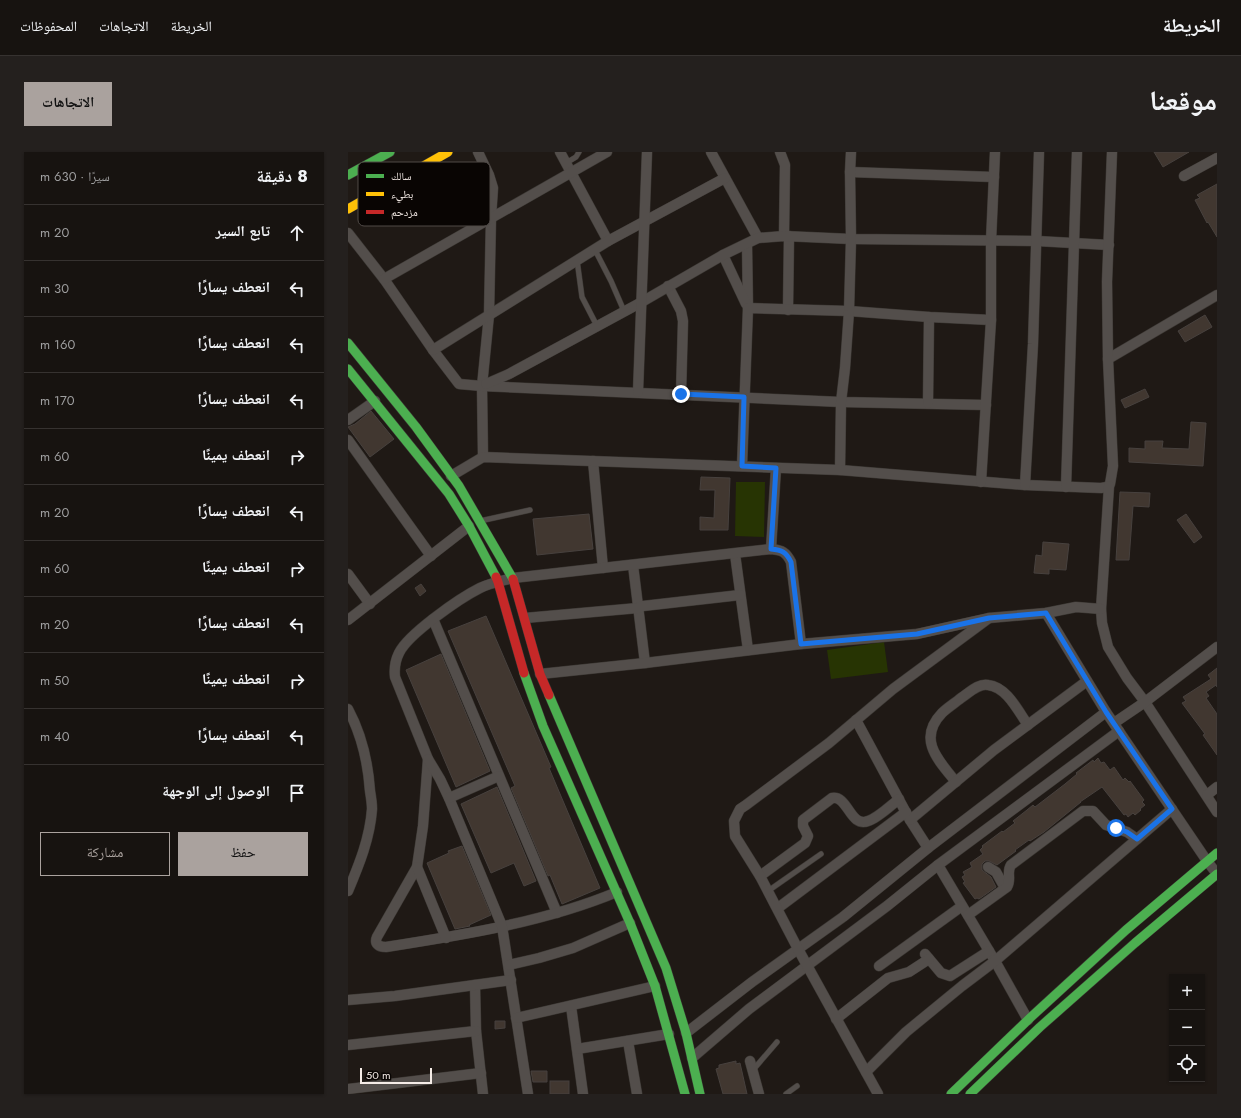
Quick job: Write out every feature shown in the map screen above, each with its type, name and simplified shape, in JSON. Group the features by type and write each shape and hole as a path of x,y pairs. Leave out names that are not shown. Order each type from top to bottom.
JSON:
{"main road":[{"path":"372,162 390,152"},
{"path":"430,162 448,152"},
{"path":"348,175 358,170"},
{"path":"348,209 358,203"},
{"path":"348,343 416,427 451,476 513,578 540,674 666,968 686,1033 700,1094"},
{"path":"348,369 449,494 469,526 498,582 520,664 543,726 617,892 655,986 685,1094"},
{"path":"951,1094 1028,1020 1126,930 1217,853"},
{"path":"970,1094 1046,1022 1135,943 1217,874"}],"street":[{"path":"478,152 483,162"},
{"path":"560,152 608,241"},
{"path":"491,218 569,167 607,152"},
{"path":"638,392 640,303 647,152"},
{"path":"711,152 758,238"},
{"path":"780,152 785,165 788,310"},
{"path":"840,470 841,402 849,311 851,152"},
{"path":"982,482 991,320 991,241 995,152"},
{"path":"1025,485 1037,241 1039,152"},
{"path":"1066,487 1077,152"},
{"path":"1112,152 1107,282 1108,359 1113,466 1109,486 1101,609 1102,622 1108,647 1127,678 1146,702 1217,812"},
{"path":"1184,176 1217,158"},
{"path":"850,172 994,177"},
{"path":"483,456 482,386 489,315 493,188 490,175"},
{"path":"433,350 608,241 725,178"},
{"path":"384,279 477,226"},
{"path":"348,233 384,279 433,350 459,384 841,402 986,405"},
{"path":"482,386 509,374 640,303 723,255 758,238 786,236 851,239 1037,241 1109,245"},
{"path":"742,466 748,308 747,244"},
{"path":"723,255 748,308"},
{"path":"668,286 681,311 683,321 681,394"},
{"path":"1108,359 1217,295"},
{"path":"748,308 849,311 930,318 991,320"},
{"path":"928,403 930,318"},
{"path":"348,420 375,401"},
{"path":"348,440 431,556"},
{"path":"451,476 483,456 593,462 840,470 1025,485 1101,488 1109,486"},
{"path":"593,462 603,568"},
{"path":"771,549 776,468"},
{"path":"348,620 469,526"},
{"path":"528,1094 502,926 449,798 428,759 397,683 394,670 397,658 403,646 463,597 482,587 513,578 771,549 779,550 788,554 791,562 801,644"},
{"path":"735,554 748,650"},
{"path":"633,565 645,663"},
{"path":"348,574 370,604"},
{"path":"524,618 638,608 643,606 740,595"},
{"path":"540,674 801,644 917,634 989,618 1046,613 1076,607 1101,609"},
{"path":"1046,613 1106,712 1217,874"},
{"path":"878,1094 836,1019 778,908 735,836 734,822 736,815 746,805 829,743 893,689 989,618"},
{"path":"433,620 557,913"},
{"path":"692,1058 749,1009 887,906 1217,647"},
{"path":"778,908 956,782 994,750 1087,680"},
{"path":"956,782 935,754 930,742 931,727 942,713 978,686 988,684 1005,692 1028,725"},
{"path":"348,709 359,733 367,760 372,809 360,863 348,891"},
{"path":"686,1033 798,948 843,917 928,848 1106,712"},
{"path":"856,720 908,816 928,848"},
{"path":"428,759 422,834 417,866 377,937 376,942 380,946 382,947 446,938 502,926 586,905 617,892"},
{"path":"449,798 499,776"},
{"path":"1207,795 1217,787"},
{"path":"760,876 805,843 808,836 803,826 803,820 832,798 841,800 856,819 865,822 871,820 899,799"},
{"path":"866,1072 920,1020 962,986 995,962 1172,809"},
{"path":"968,915 1005,888 1010,882 1008,872 1011,865 1084,811 1093,811 1106,825 1122,829 1137,839"},
{"path":"938,865 1028,1020"},
{"path":"417,866 446,938"},
{"path":"988,866 996,872 1005,888"},
{"path":"879,966 962,906"},
{"path":"509,965 573,948 630,923"},
{"path":"836,1019 888,978 909,972 927,956 941,973 950,976 989,951"},
{"path":"348,1000 395,996 511,980"},
{"path":"475,985 476,1031 484,1094"},
{"path":"516,1018 655,986"},
{"path":"571,1006 583,1094"},
{"path":"348,1045 476,1031"},
{"path":"577,1049 669,1034"},
{"path":"628,1041 637,1094"},
{"path":"751,1065 760,1094"},
{"path":"348,1089 481,1073"}],"lane":[{"path":"569,167 580,152"},
{"path":"595,250 624,311"},
{"path":"577,260 582,297 597,326"},
{"path":"479,521 530,510"},
{"path":"768,890 821,854"},
{"path":"751,1065 777,1042"},
{"path":"786,1094 797,1086"}],"green space":[{"path":"736,482 765,482 764,537 735,536"},
{"path":"884,642 888,672 831,679 827,650"}],"building":[{"path":"1154,152 1189,152 1163,167"},
{"path":"1217,184 1217,237 1208,222 1207,223 1195,200 1200,198 1197,195"},
{"path":"1205,315 1212,327 1185,342 1178,331"},
{"path":"1145,389 1149,397 1125,408 1121,400"},
{"path":"371,411 394,439 370,457 348,427 355,424"},
{"path":"1191,422 1206,423 1203,466 1129,462 1129,448 1145,449 1145,441 1163,441 1162,448 1189,449"},
{"path":"701,477 730,478 728,530 700,530 700,517 714,518 715,490 700,490"},
{"path":"1120,492 1150,493 1149,507 1133,506 1129,560 1116,560"},
{"path":"589,514 593,549 537,555 533,519"},
{"path":"1186,514 1202,537 1194,543 1177,520"},
{"path":"1043,542 1069,544 1066,570 1049,569 1049,574 1034,573 1036,555 1042,556"},
{"path":"421,584 426,591 420,596 415,588"},
{"path":"486,616 551,767 549,768 600,888 562,904 550,875 548,876 511,788 515,786 448,631"},
{"path":"441,654 490,771 456,787 406,670"},
{"path":"1217,668 1217,687 1216,685 1206,692 1209,696 1206,698 1217,714 1217,755 1203,735 1205,734 1182,703 1186,701 1183,697 1211,679 1208,675"},
{"path":"1098,758 1101,763 1104,762 1110,770 1114,767 1123,780 1125,778 1129,782 1130,781 1144,800 1142,802 1145,805 1140,809 1141,810 1135,815 1133,813 1128,817 1126,814 1124,815 1102,787 1080,802 1044,832 1030,841 1029,840 997,865 989,861 985,861 982,864 982,870 991,877 996,887 979,899 975,899 963,883 965,882 962,877 965,875 963,872 972,867 970,863 983,854 980,850 983,847 982,846 1015,823 1013,821 1033,805 1035,807 1065,784 1077,774 1076,773"},
{"path":"497,787 536,881 524,886 514,863 491,873 461,804"},
{"path":"462,846 491,915 469,925 470,926 455,929 427,863 449,853 448,851"},
{"path":"495,1021 505,1021 505,1028 495,1029"},
{"path":"736,1061 736,1064 740,1063 747,1094 723,1094 716,1069 719,1068 719,1065"},
{"path":"531,1071 547,1071 547,1082 533,1082"},
{"path":"550,1081 569,1081 569,1094 550,1094"}],"traffic: fast":[{"path":"372,162 390,152"},
{"path":"348,175 358,170"},
{"path":"348,343 416,427 459,486 513,579"},
{"path":"348,369 449,494 469,526 496,577"},
{"path":"524,673 543,726 630,923 655,986 685,1094"},
{"path":"549,695 666,968 686,1033 700,1094"},
{"path":"951,1094 1031,1017 1126,930 1217,853"},
{"path":"970,1094 1040,1027 1135,943 1217,874"}],"traffic: slow":[{"path":"430,162 448,152"},
{"path":"348,209 358,203"}],"traffic: jam":[{"path":"496,577 524,673"},
{"path":"513,579 540,674 549,695"}],"route":[{"path":"681,394 744,397 742,466 776,468 771,549 779,550 788,554 791,562 801,644 917,634 989,618 1046,613 1106,712 1172,809 1137,839 1122,829 1116,828"}]}
